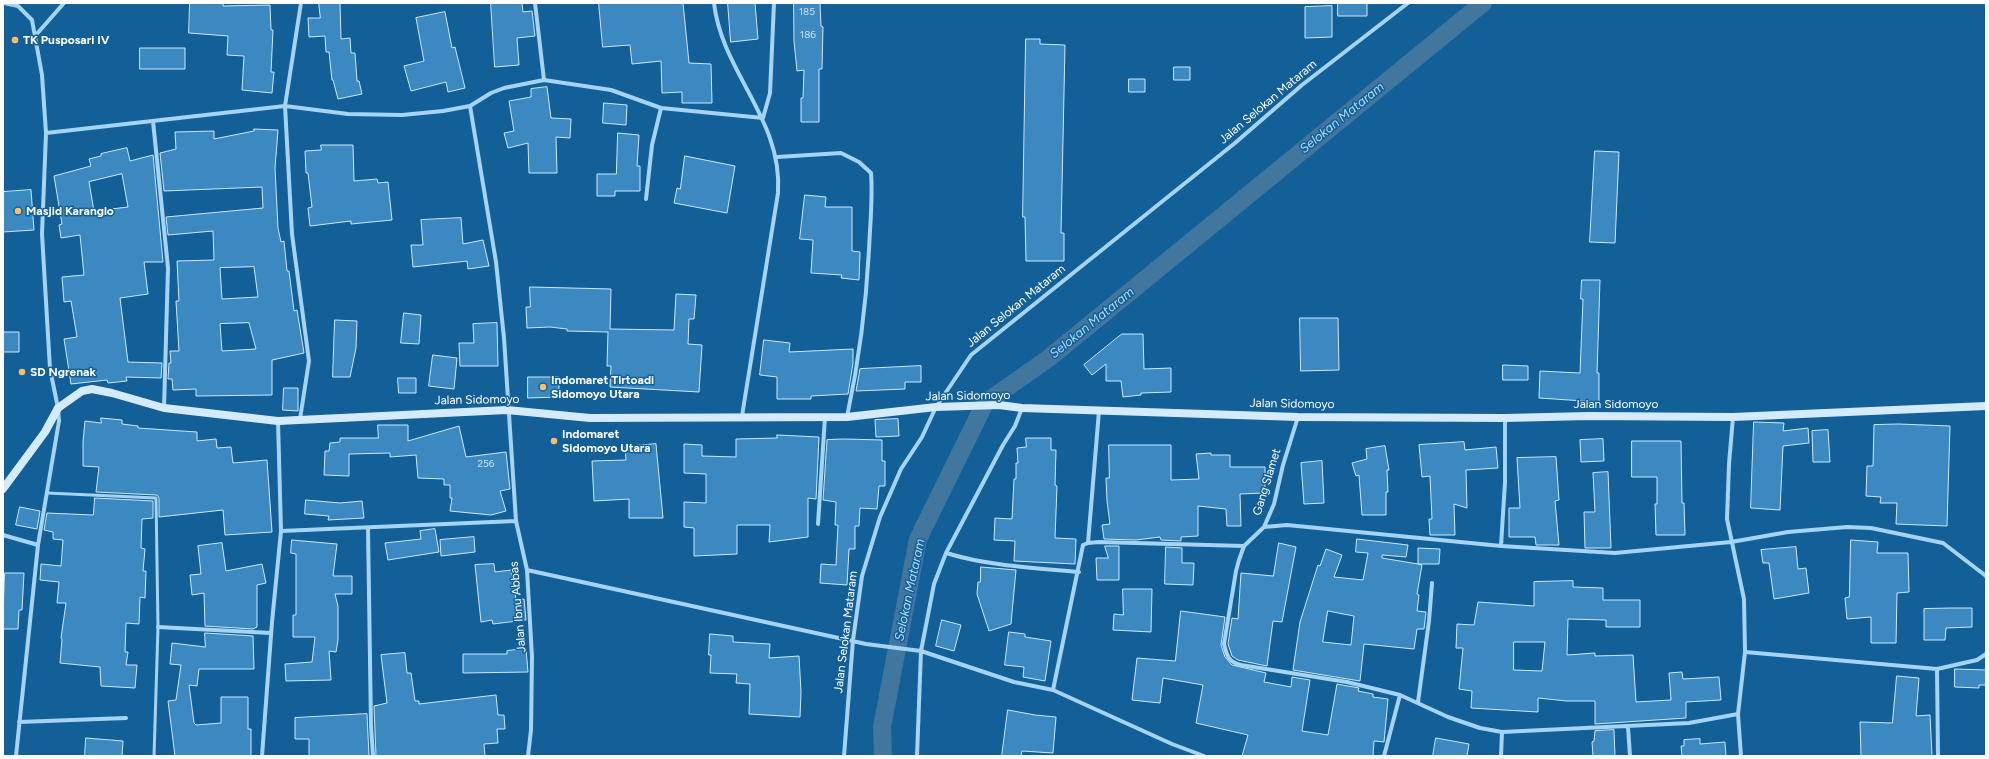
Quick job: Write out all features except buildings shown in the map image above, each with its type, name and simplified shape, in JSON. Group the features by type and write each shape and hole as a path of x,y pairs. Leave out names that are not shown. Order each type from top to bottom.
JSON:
{"main road":[{"name":"Jalan Sidomoyo","path":"3,489 45,432 58,408 82,391 92,389 112,393 164,408 278,421 507,410 590,418 847,416 936,407 999,405 1022,408 1298,417 1504,418 1589,416 1733,416 1986,406"}],"street":[{"path":"4,3 18,6 32,20 42,75 46,133 42,234 50,369 58,408 58,433 38,545 16,756"},
{"path":"35,36 64,3"},
{"path":"300,419 309,361 292,234 285,106 301,3"},
{"path":"535,3 544,80"},
{"path":"714,3 716,17 725,47 763,118 777,157 779,174 778,193 742,416"},
{"path":"763,118 770,93 774,3"},
{"name":"Jalan Selokan Mataram","path":"844,756 853,640 862,576 880,517 901,469 922,437 936,407 971,355 1235,143 1302,85 1408,3"},
{"path":"46,133 285,106 348,114 402,115 443,111 470,106 490,93 504,88 544,80 611,90 661,108 763,118"},
{"name":"Jalan Ibnu Abbas","path":"470,106 496,262 504,338 507,410 516,521 527,570 532,657 531,730 528,756"},
{"path":"646,199 652,144 661,108"},
{"path":"153,121 168,268 164,408"},
{"path":"777,157 841,153 859,162 871,173 872,192 866,296 857,368 847,416"},
{"path":"917,756 921,651 934,584 946,553 1003,445 1015,426 1022,408"},
{"path":"1088,543 1099,410"},
{"path":"818,524 825,416"},
{"path":"1733,416 1728,464 1727,519 1744,599 1745,652 1738,714 1741,756"},
{"name":"Gang Slamet","path":"1244,546 1264,527 1274,504 1283,465 1298,417"},
{"path":"1501,546 1505,482 1504,418"},
{"path":"262,756 271,633 281,531 278,421"},
{"path":"281,531 516,521"},
{"path":"1264,527 1287,526 1501,546 1615,553 1731,542 1788,532 1847,527 1871,528 1943,543 1986,576"},
{"path":"368,528 371,726 373,756"},
{"path":"3,536 38,545"},
{"path":"1053,690 1079,572 1081,548 1088,543 1244,546 1236,571 1224,644 1226,656 1232,662 1347,682 1400,695 1418,702 1448,718 1480,728 1502,732 1689,723 1738,714"},
{"path":"946,553 970,561 1079,572"},
{"path":"527,570 866,644 921,651 1014,682 1053,690 1172,744 1204,756"},
{"path":"1418,702 1429,621 1432,583"},
{"path":"158,627 271,633"},
{"path":"1745,652 1937,669 1978,660 1986,654"},
{"path":"1937,669 1938,756"},
{"path":"1384,756 1400,695"},
{"path":"19,722 126,718"},
{"path":"1628,727 1630,756"},
{"path":"1501,756 1502,732"}],"lane":[{"path":"48,494 156,498 158,627 154,756"}],"waterway":[{"name":"Selokan Mataram","path":"883,756 882,727 918,539 985,403 1049,358 1483,3"}],"place":[{"name":"TK Pusposari IV","path":"15,40"},
{"name":"Masjid Karanglo","path":"18,211"},
{"name":"SD Ngrenak","path":"22,372"},
{"name":"Indomaret Tirtoadi Sidomoyo Utara","path":"543,387"},
{"name":"Indomaret Sidomoyo Utara","path":"554,441"}]}
